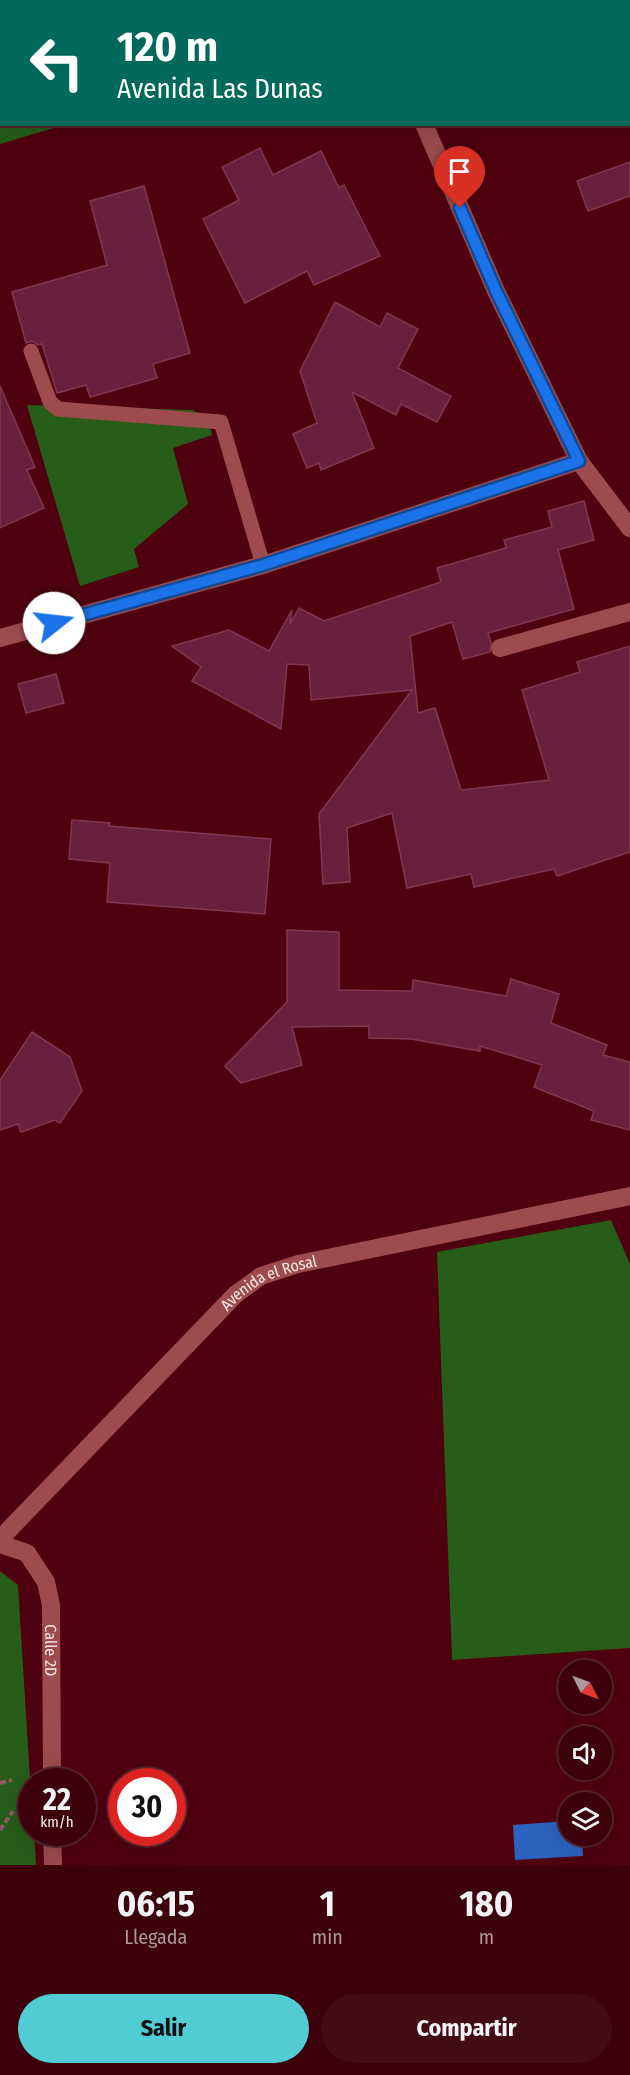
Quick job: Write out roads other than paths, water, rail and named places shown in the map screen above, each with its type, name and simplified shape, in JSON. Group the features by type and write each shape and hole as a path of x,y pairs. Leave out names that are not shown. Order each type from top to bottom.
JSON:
{"street":[{"path":"425,126 496,291 579,461 630,528"},
{"path":"0,638 263,565 579,461"},
{"path":"500,648 630,612"},
{"name":"Avenida el Rosal","path":"0,1539 236,1294 261,1276 298,1264 630,1196"},
{"name":"Calle 2D","path":"0,1544 27,1553 46,1582 51,1605 52,1768"},
{"path":"52,1846 53,1865"}],"lane":[{"path":"31,351 50,402 58,409 221,422 263,565"}],"water":[{"path":"558,1822 558,1846 582,1846 583,1856 515,1860 513,1825"}]}
